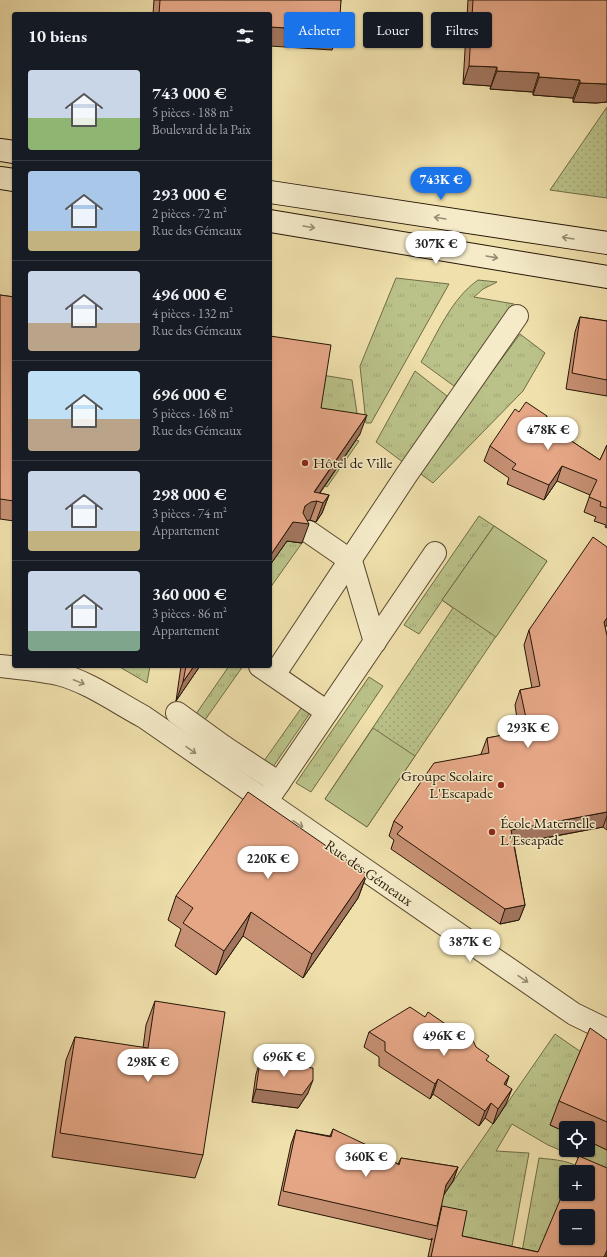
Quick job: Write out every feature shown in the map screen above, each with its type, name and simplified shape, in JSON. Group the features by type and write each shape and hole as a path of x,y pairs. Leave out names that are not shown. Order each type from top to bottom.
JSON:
{"street":[{"path":"0,150 12,152"},
{"path":"0,178 12,180"},
{"path":"272,192 607,244"},
{"path":"272,221 607,276"},
{"path":"272,664 351,561 407,474 517,316"},
{"path":"309,532 351,561 375,642"},
{"path":"266,802 436,553"},
{"name":"Rue des Gémeaux","path":"0,666 12,668"},
{"name":"Rue des Gémeaux","path":"14,668 58,674 84,684 218,756 266,802 574,1014 607,1030"},
{"path":"267,671 327,712"},
{"path":"177,713 218,756 279,783"}],"green space":[{"path":"607,107 607,198 550,190"},
{"path":"396,278 449,284 371,423 366,423 360,366"},
{"path":"478,280 497,282 483,289 474,297 514,304 454,386 421,362 452,307 468,288"},
{"path":"520,334 545,353 523,391 433,483 418,472"},
{"path":"415,371 447,396 404,463 376,442"},
{"path":"322,375 352,380 359,426 316,419"},
{"path":"356,440 359,441 327,487 325,486"},
{"path":"479,516 494,526 419,634 404,625"},
{"path":"494,526 547,561 367,827 325,799 453,608 442,600"},
{"path":"494,526 547,561 496,637 442,600"},
{"path":"287,541 302,543 272,585 272,562"},
{"path":"121,668 150,668 147,683"},
{"path":"228,668 242,668 205,720 196,714"},
{"path":"369,677 383,686 311,792 296,783"},
{"path":"302,707 310,713 273,767 264,761"},
{"path":"373,728 415,756 367,827 325,799"},
{"path":"555,1034 581,1052 550,1125 559,1129 559,1150 512,1124 496,1151 529,1153 510,1257 456,1257 434,1227 441,1199"},
{"path":"595,1144 607,1150 607,1170 576,1157 595,1157"},
{"path":"539,1158 558,1160 575,1165 559,1165 559,1201 561,1201 537,1257 521,1257"}],"building":[{"path":"160,0 341,0 340,12 284,12 284,28 272,27 272,12 159,12"},
{"path":"473,0 607,0 607,84 580,83 580,80 539,77 539,73 497,71 497,67 469,66 470,48 492,48 492,12 472,12"},
{"path":"0,295 12,297 12,501 0,499"},
{"path":"580,317 607,321 607,380 572,373"},
{"name":"Hôtel de Ville","path":"272,336 331,345 321,408 367,415 314,492 329,495 323,503 317,501 311,502 305,506 303,513 309,524 293,522 272,553"},
{"path":"526,402 547,416 543,422 600,460 607,445 607,508 600,506 601,502 589,497 597,480 562,466 549,485 512,469 516,464 490,446 515,409 519,412"},
{"path":"593,537 607,547 607,618 604,622 607,636 607,812 511,830 525,905 505,909 397,834 403,827 394,821 434,763 489,753 487,738 513,733 511,720 526,718 520,690 540,686 529,630"},
{"path":"186,668 193,668 183,682"},
{"path":"248,792 367,874 312,954 251,912 224,951 183,923 193,908 176,896"},
{"path":"155,1001 225,1012 203,1155 60,1133 75,1037 148,1048"},
{"path":"410,1007 425,1017 428,1012 466,1038 471,1036 476,1047 489,1056 486,1060 509,1076 504,1084 512,1089 498,1109 491,1103 485,1111 438,1079 435,1084 385,1051 385,1042 369,1032"},
{"path":"590,1028 607,1040 607,1122 559,1101"},
{"path":"260,1061 313,1068 313,1080 302,1095 256,1089"},
{"path":"333,1129 371,1147 399,1165 401,1158 458,1167 446,1185 437,1226 283,1191 296,1130 331,1137"},
{"path":"579,1157 607,1168 607,1250 604,1257 431,1257 442,1206 467,1211 462,1236 538,1252 560,1201 595,1201 595,1165 575,1165"}],"place":[{"name":"Hôtel de Ville","path":"305,463"},
{"name":"Groupe Scolaire L'Escapade","path":"501,785"},
{"name":"École Maternelle L'Escapade","path":"492,832"}]}
